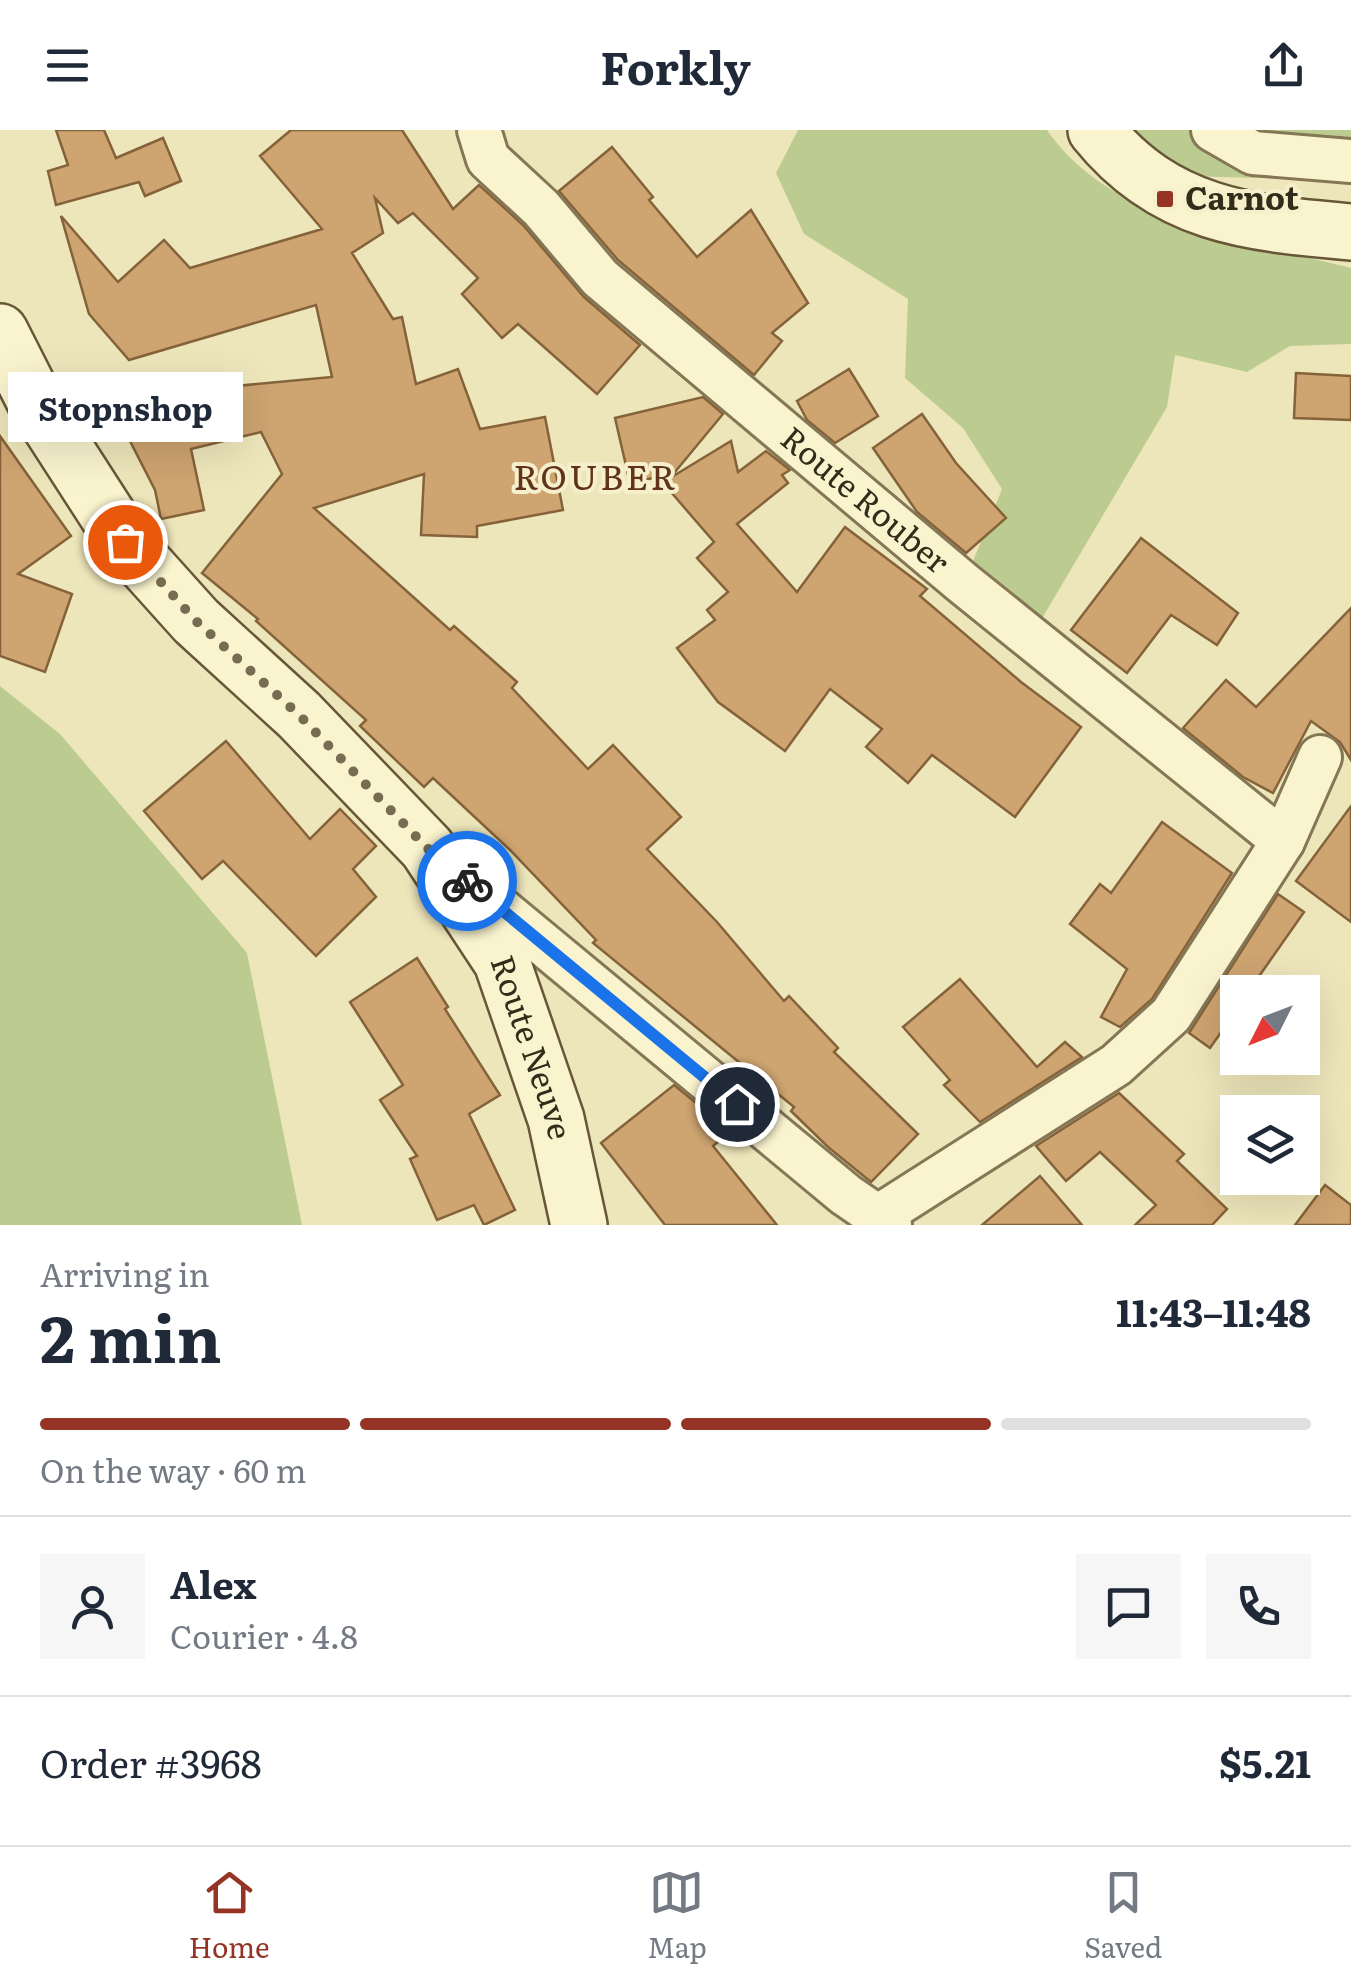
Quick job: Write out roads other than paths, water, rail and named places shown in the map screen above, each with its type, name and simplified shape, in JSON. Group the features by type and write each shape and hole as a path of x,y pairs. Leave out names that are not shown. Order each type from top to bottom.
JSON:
{"main road":[{"path":"1096,130 1156,185 1210,212 1271,226 1348,231"},
{"name":"Route Neuve","path":"0,332 38,407 125,542 196,621 299,715 427,848 502,962 556,1119 579,1225"}],"street":[{"name":"Route Rouber","path":"479,130 488,158 541,208 600,278 964,584 1283,841"},
{"path":"1213,130 1253,153 1351,160"},
{"path":"427,848 846,1195 885,1221 1116,1065 1171,1015 1283,841 1320,758"}],"place":[{"name":"Carnot","path":"1165,199"},
{"name":"Stopnshop","path":"125,542"}],"district":[{"name":"ROUBER","path":"596,478"}]}
